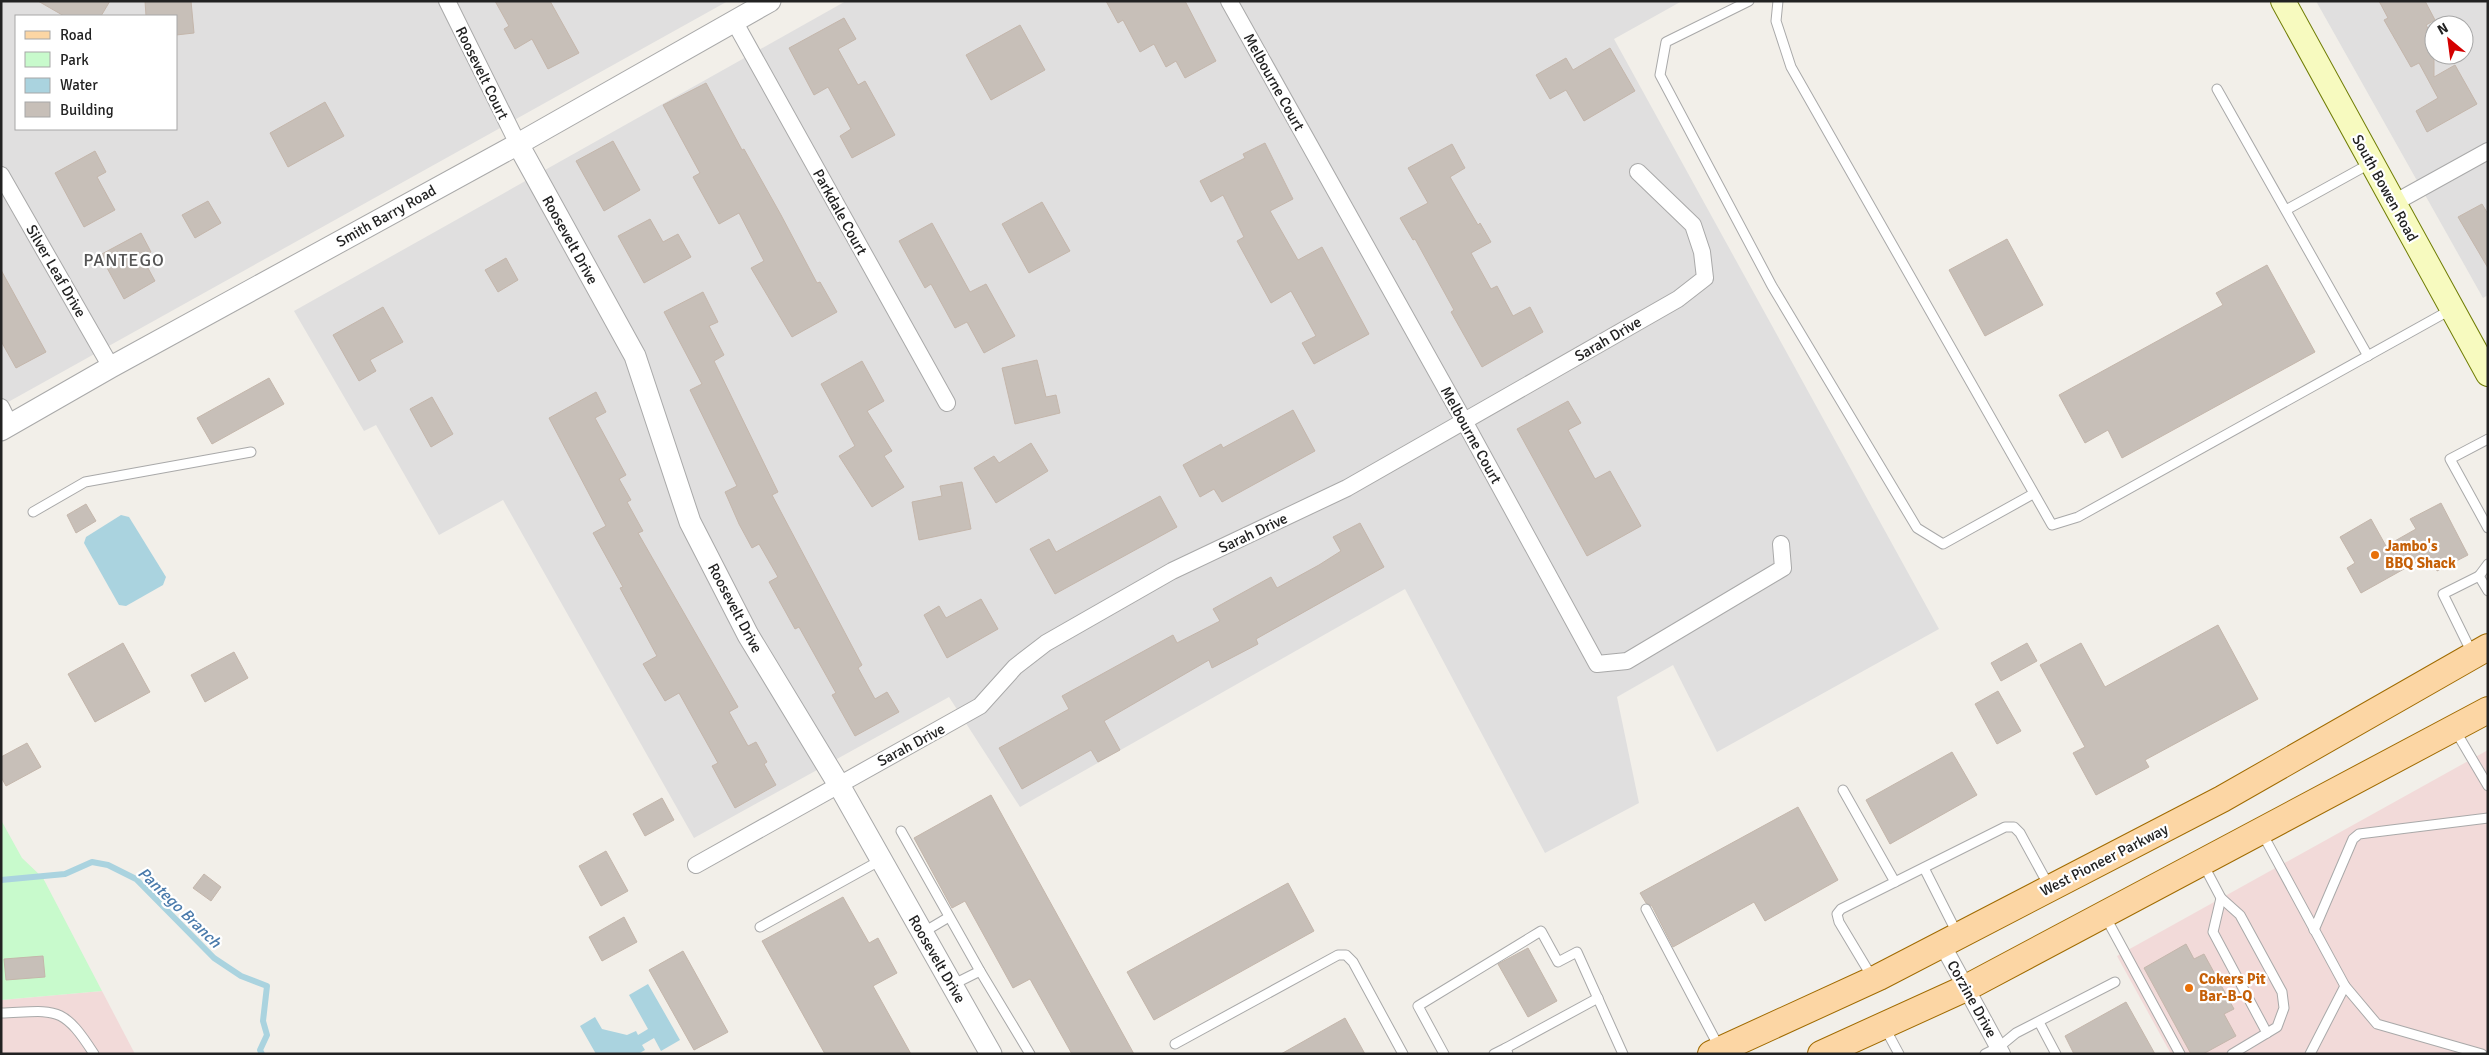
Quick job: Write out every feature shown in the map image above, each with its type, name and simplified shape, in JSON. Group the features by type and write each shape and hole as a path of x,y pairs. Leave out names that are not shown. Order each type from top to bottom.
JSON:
{"main road":[{"name":"South Bowen Road","path":"2283,1 2488,374"},
{"name":"West Pioneer Parkway","path":"1716,1052 1874,979 2222,798 2480,651"},
{"path":"1821,1054 1966,988 2488,710"}],"street":[{"name":"Roosevelt Court","path":"447,1 518,144"},
{"name":"Smith Barry Road","path":"4,421 111,367 518,144 770,1"},
{"name":"Melbourne Court","path":"1229,1 1464,421 1597,664 1627,661 1783,568 1781,544"},
{"name":"Parkdale Court","path":"734,21 946,403"},
{"name":"Roosevelt Drive","path":"518,144 635,356 690,522 748,635 839,784 991,1054"},
{"path":"2394,203 2488,151"},
{"name":"Sarah Drive","path":"696,865 980,706 1015,667 1054,638 1172,571 1347,488 1678,299 1705,278 1702,252 1692,225 1638,172"},
{"name":"Silver Leaf Drive","path":"1,175 111,367"},
{"name":"Corzine Drive","path":"1950,940 1966,988 1995,1051"}],"lane":[{"path":"1749,1 1666,42 1660,75 1772,286 1917,528 1943,544 2033,494"},
{"path":"1778,1 1776,21 1791,67 2052,525 2078,517 2452,309"},
{"path":"2217,89 2368,356"},
{"path":"2286,210 2371,162"},
{"path":"2488,439 2450,459 2488,528"},
{"path":"33,512 85,482 251,452"},
{"path":"2480,651 2443,594 2479,576 2488,564"},
{"path":"2479,576 2488,591"},
{"path":"2454,728 2484,770 2488,786"},
{"path":"1843,790 1895,882"},
{"path":"2314,930 2353,838 2359,834 2488,818"},
{"path":"1874,979 1837,914 1841,909 2005,827 2014,827 2020,833 2050,888"},
{"path":"2260,830 2345,986 2377,1024 2482,1054"},
{"path":"900,831 1030,1054"},
{"path":"760,927 881,860"},
{"path":"2202,862 2221,898 2240,915 2282,992 2284,1008 2277,1027 2232,1054"},
{"path":"1924,868 1950,940"},
{"path":"2221,898 2213,932 2267,1034"},
{"path":"1646,910 1716,1052"},
{"path":"2104,914 2180,1054"},
{"path":"922,933 949,917"},
{"path":"1444,1054 1418,1006 1541,931 1558,962 1577,952 1623,1054"},
{"path":"1175,1044 1338,955 1346,955 1353,962 1403,1054"},
{"path":"952,985 980,971"},
{"path":"1995,1051 2016,1033 2115,982"},
{"path":"2310,1054 2345,986"},
{"path":"1494,1054 1507,1051 1598,998"},
{"path":"1,1013 51,1011 69,1020 94,1054"},
{"path":"2039,1022 2056,1054"},
{"path":"1884,1025 1899,1054"}],"shaded area":[{"path":"1,1 728,1 1,406"},
{"path":"846,1 1682,1 1614,39 1939,629 1717,752 1673,665 1617,697 1639,803 1545,853 1405,589 1020,807 949,697 694,838 503,500 439,535 376,425 364,431 294,311"},
{"path":"2316,1 2488,1 2488,295 2483,298"},
{"path":"2488,750 2488,1054 2171,1054 2117,956"},
{"path":"102,991 135,1054 1,1054 1,1000"}],"green space":[{"path":"1,820 22,858 43,878 102,991 1,1000"}],"water":[{"path":"121,515 129,517 166,577 163,585 126,606 119,605 84,543 86,537"},
{"path":"648,984 680,1040 661,1051 654,1038 642,1045 645,1050 638,1054 596,1054 580,1026 595,1017 602,1029 627,1035 636,1031 638,1035 648,1029 629,995"}],"building":[{"path":"38,1 110,1 102,15 62,15"},
{"path":"145,1 191,1 194,33 178,35 178,15 146,15"},
{"path":"495,1 550,1 579,53 548,69 532,39 515,49 504,29 509,26"},
{"path":"1106,1 1185,1 1216,61 1185,78 1176,61 1166,67 1154,44 1140,52 1123,20 1118,23"},
{"path":"2379,1 2425,1 2432,15 2424,15 2424,65 2434,65 2434,77 2455,65 2477,104 2427,132 2416,111 2438,98 2419,63 2411,67 2384,20 2388,18"},
{"path":"844,18 856,39 838,49 858,85 865,81 895,135 852,158 840,136 851,129 828,87 814,95 789,48"},
{"path":"1020,25 1045,70 991,100 966,55"},
{"path":"1610,48 1635,91 1584,121 1566,90 1550,99 1536,75 1566,58 1573,70"},
{"path":"706,83 742,150 744,149 781,215 817,283 820,282 837,312 792,337 751,268 764,261 739,213 719,224 693,177 700,173 663,105"},
{"path":"325,102 344,136 288,167 270,133"},
{"path":"613,141 640,190 604,211 576,161"},
{"path":"1265,143 1293,199 1270,211 1298,260 1322,247 1369,334 1314,364 1302,343 1316,336 1291,291 1271,303 1237,241 1244,237 1223,195 1211,202 1200,181 1245,158 1243,154"},
{"path":"1452,144 1465,168 1450,177 1478,225 1480,223 1491,242 1471,253 1491,289 1497,286 1513,316 1530,307 1543,332 1482,367 1451,312 1454,310 1415,239 1413,240 1400,218 1428,203 1408,168"},
{"path":"95,151 106,172 97,177 115,210 84,227 55,173"},
{"path":"208,201 221,223 195,238 182,215"},
{"path":"1042,202 1070,251 1029,273 1002,224"},
{"path":"2482,204 2488,214 2488,268 2458,217"},
{"path":"650,219 663,242 678,234 691,257 644,283 618,236"},
{"path":"932,223 970,292 986,284 1015,336 984,353 967,322 955,328 931,284 925,288 899,241"},
{"path":"141,233 151,252 142,257 155,281 124,299 100,255"},
{"path":"2007,239 2043,305 1985,336 1949,270"},
{"path":"506,258 518,280 498,292 485,270"},
{"path":"2267,265 2315,352 2122,458 2108,430 2085,443 2059,395 2223,305 2216,293"},
{"path":"1,270 46,352 16,368 1,341"},
{"path":"703,292 718,322 709,326 724,355 714,361 778,492 772,495 862,665 858,668 875,699 887,692 899,712 855,736 832,695 836,693 799,627 795,629 769,582 778,577 759,544 752,548 739,524 725,492 737,486 690,390 702,384 664,312"},
{"path":"383,307 403,342 370,360 376,371 359,381 333,335"},
{"path":"1037,360 1046,397 1056,395 1060,413 1015,424 1002,368"},
{"path":"862,361 884,401 867,411 892,451 884,456 904,487 872,507 839,456 855,446 821,384"},
{"path":"269,378 284,404 212,444 197,418"},
{"path":"596,392 606,412 595,418 626,475 619,479 631,500 627,502 643,531 638,533 738,707 729,712 748,746 756,742 767,762 764,764 776,785 735,808 712,766 718,763 679,693 665,701 643,664 657,656 620,588 623,587 593,533 606,526 549,418"},
{"path":"432,397 453,434 431,447 410,409"},
{"path":"1568,401 1581,423 1568,430 1595,479 1610,471 1641,526 1587,556 1517,429"},
{"path":"1293,410 1315,451 1222,502 1214,489 1200,497 1183,465 1221,444 1223,448"},
{"path":"1031,443 1048,471 996,503 974,468 994,456 999,463"},
{"path":"962,482 971,529 919,540 912,502 942,496 940,486"},
{"path":"1160,496 1177,527 1055,594 1030,549 1049,539 1056,552"},
{"path":"2441,503 2468,555 2437,571 2429,555 2361,593 2347,568 2355,563 2340,537 2371,519 2386,546 2416,529 2410,519"},
{"path":"86,504 96,521 76,533 67,515"},
{"path":"1360,523 1384,567 1256,639 1258,644 1212,668 1209,660 1104,721 1120,750 1098,762 1091,750 1022,789 999,748 1069,709 1062,696 1173,635 1177,643 1220,621 1213,609 1271,577 1277,588 1319,565 1341,551 1333,537"},
{"path":"981,599 998,629 947,658 924,615 939,606 946,618"},
{"path":"2218,625 2258,699 2145,760 2149,767 2096,795 2073,753 2085,747 2040,665 2081,643 2105,687"},
{"path":"123,643 150,692 95,722 68,674"},
{"path":"2027,643 2037,661 2001,681 1991,663"},
{"path":"234,652 248,678 205,702 191,675"},
{"path":"1998,691 2021,731 1997,744 1975,704"},
{"path":"27,743 41,767 6,786 1,777 1,757"},
{"path":"1952,752 1977,795 1890,844 1866,800"},
{"path":"991,795 1134,1054 1072,1054 1030,979 1013,988 965,901 952,908 914,838"},
{"path":"662,798 674,820 645,836 633,814"},
{"path":"1798,807 1838,880 1765,921 1754,902 1673,947 1652,906 1646,903 1640,893"},
{"path":"606,851 628,891 601,906 579,866"},
{"path":"204,874 221,887 211,901 193,888"},
{"path":"1288,883 1314,931 1154,1020 1127,972"},
{"path":"843,897 869,943 878,938 897,973 873,986 911,1054 825,1054 762,941"},
{"path":"624,917 637,942 602,961 589,937"},
{"name":"Cokers Pit Bar-B-Q","path":"2186,944 2194,959 2204,954 2234,1009 2224,1014 2236,1036 2203,1054 2191,1054 2144,968"},
{"path":"1528,948 1557,1001 1528,1017 1498,964"},
{"path":"683,951 728,1032 694,1050 649,970"},
{"path":"43,956 45,977 6,980 4,959"},
{"path":"2126,1002 2155,1054 2074,1054 2065,1036"},
{"path":"1345,1018 1365,1054 1281,1054"}],"waterway":[{"name":"Pantego Branch","path":"1,880 65,874 92,862 108,865 136,879 214,958 241,976 267,986 263,1021 267,1035 260,1050 262,1054"}],"place":[{"name":"Jambo's BBQ Shack","path":"2375,555"},
{"name":"Cokers Pit Bar-B-Q","path":"2189,988"}],"district":[{"name":"PANTEGO","path":"124,260"}]}
